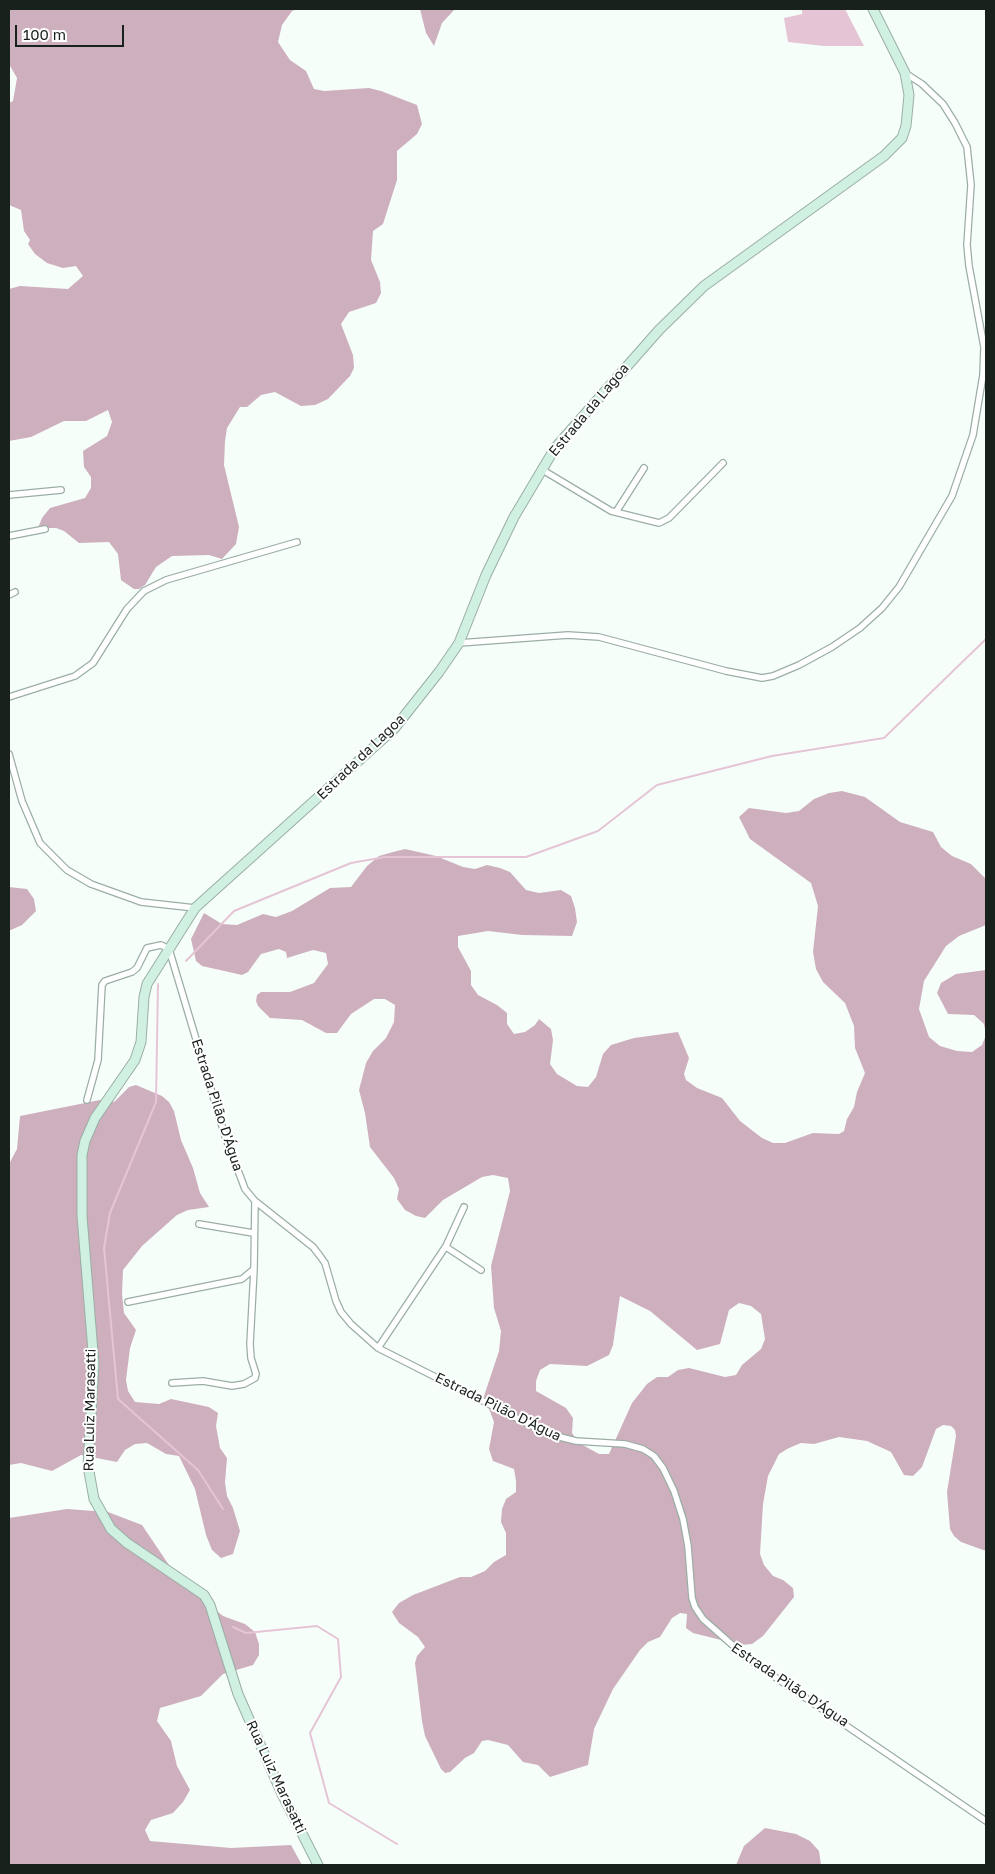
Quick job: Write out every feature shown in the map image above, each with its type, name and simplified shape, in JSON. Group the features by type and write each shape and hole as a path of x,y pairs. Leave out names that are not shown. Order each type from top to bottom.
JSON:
{"street":[{"name":"Estrada da Lagoa","path":"195,908 394,729 459,642 502,542 541,469 555,448 584,413 683,305 730,266 896,147 902,138 906,126 908,95 905,73 873,9"},
{"path":"459,642 568,635 592,636 620,641 726,671 762,678 773,676 799,665 832,647 860,628 882,608 899,587 952,496 973,435 983,375 984,347 967,245 971,185 967,147 943,104 922,84 905,73"},
{"path":"541,469 616,512 656,523 664,523 724,463"},
{"path":"616,512 644,468"},
{"path":"9,495 61,490"},
{"path":"9,536 45,529"},
{"path":"9,697 76,676 93,664 127,609 144,591 166,580 297,542"},
{"path":"9,595 15,592"},
{"path":"9,754 22,800 36,835 50,855 67,870 91,884 141,902 195,908"},
{"name":"Rua Luiz Marasatti","path":"195,908 147,984 139,1052 88,1129 82,1155 82,1216 94,1364 88,1462 89,1484 94,1500 111,1528 128,1543 204,1595 210,1605 238,1694 282,1794 318,1865"},
{"path":"87,1100 98,1060 102,985 105,981 137,968 147,948 153,944 169,949"},
{"name":"Estrada Pilão D'Água","path":"169,949 225,1136 242,1182 255,1201 313,1247 325,1263 342,1312 378,1348 555,1437 576,1441 625,1444 643,1449 654,1456 663,1468 674,1491 683,1519 688,1546 692,1598 694,1607 703,1619 747,1658 986,1821"},
{"path":"172,1383 203,1381 238,1386 255,1378 256,1374 251,1358 250,1344 255,1201"},
{"path":"378,1348 446,1247 454,1233 464,1207"},
{"path":"199,1224 253,1233"},
{"path":"446,1247 481,1270"},
{"path":"128,1302 235,1282 254,1269"}],"shaded area":[{"path":"9,9 297,9 292,11 282,25 278,42 290,60 306,71 314,89 324,91 369,88 381,91 417,105 422,124 417,134 397,151 397,180 383,224 373,231 371,260 380,282 381,293 376,303 349,312 341,324 353,355 354,368 350,376 328,399 315,405 301,406 275,392 261,395 247,407 240,407 227,428 224,465 239,527 236,544 222,559 209,555 172,556 156,567 145,585 139,589 134,589 121,580 118,554 109,542 79,543 64,531 56,528 38,528 42,518 50,508 85,498 91,488 91,477 84,467 83,451 107,436 112,422 108,410 86,421 64,421 31,437 9,441 9,289 20,286 68,289 83,276 76,266 63,268 47,263 35,254 28,244 30,240 24,231 21,210 9,205 9,103 13,101 17,78 9,64"},
{"path":"420,9 455,9 442,23 434,46 426,33"},
{"path":"802,9 845,9 864,46 824,46 788,42 784,18 802,14"},
{"path":"842,791 865,797 900,822 933,832 941,847 952,856 971,864 986,879 986,925 959,936 946,946 924,981 919,1009 929,1037 940,1046 957,1051 972,1052 982,1045 986,1035 986,1551 961,1542 950,1529 947,1492 956,1436 955,1430 951,1426 943,1425 936,1429 922,1467 913,1476 904,1475 891,1452 867,1441 839,1437 814,1444 801,1443 779,1454 768,1476 763,1504 760,1554 764,1565 773,1576 783,1580 793,1588 794,1597 763,1636 752,1644 741,1645 693,1633 686,1628 687,1614 680,1613 672,1618 660,1637 648,1642 640,1650 613,1689 594,1729 588,1765 550,1777 538,1765 523,1762 508,1745 488,1740 482,1741 474,1753 465,1758 450,1772 445,1773 441,1769 425,1736 422,1721 415,1663 417,1656 425,1647 418,1637 399,1623 392,1612 399,1603 413,1595 460,1577 471,1577 485,1571 494,1562 506,1555 506,1533 501,1522 502,1509 506,1499 516,1492 516,1481 514,1469 493,1461 489,1449 494,1422 484,1396 499,1351 501,1331 494,1308 491,1266 510,1191 508,1178 493,1175 482,1177 443,1200 425,1218 405,1210 397,1199 399,1189 394,1178 370,1147 365,1113 359,1090 366,1063 373,1051 386,1038 394,1022 395,1005 385,999 374,999 351,1014 337,1033 326,1033 302,1020 270,1018 258,1006 256,1001 257,995 261,992 290,992 314,983 328,964 326,953 313,950 287,958 286,952 279,949 261,954 248,972 242,975 202,966 196,961 191,939 204,913 222,924 237,925 263,914 276,917 292,911 330,888 351,887 367,866 379,856 405,849 436,856 463,867 475,869 487,865 500,868 510,872 526,890 539,893 561,890 571,896 575,908 577,922 572,936 522,935 488,931 458,936 458,947 471,971 471,985 478,995 497,1005 507,1013 507,1024 514,1034 525,1032 535,1025 539,1019 551,1029 553,1040 550,1064 557,1074 577,1086 588,1087 596,1077 603,1054 611,1045 634,1038 678,1032 689,1058 684,1074 686,1080 697,1088 722,1098 740,1121 762,1138 773,1143 785,1143 813,1133 839,1134 844,1131 865,1073 855,1048 854,1026 845,1003 823,982 816,969 813,952 818,906 811,883 750,839 739,817 749,808 786,813 799,811 814,799 829,793","holes":["620,1296 650,1311 697,1350 720,1344 729,1310 739,1303 751,1306 761,1314 765,1339 761,1349 742,1365 736,1375 725,1377 689,1368 678,1370 668,1377 657,1377 647,1384 632,1403 609,1454 599,1454 579,1443 572,1433 573,1418 566,1408 536,1391 536,1381 540,1370 550,1364 587,1366 609,1355 613,1345"]},
{"path":"9,887 27,889 34,899 36,911 22,925 11,930 9,930"},
{"path":"986,970 986,1035 984,1024 974,1015 948,1014 937,993 941,983 956,974"},
{"path":"136,1085 162,1096 169,1102 174,1111 181,1140 193,1168 200,1193 209,1207 188,1210 177,1215 142,1246 123,1270 122,1294 124,1313 136,1330 130,1348 126,1380 128,1391 135,1402 159,1404 171,1399 209,1407 218,1413 216,1426 220,1448 227,1458 225,1482 227,1496 240,1531 233,1554 221,1558 212,1550 206,1535 195,1489 179,1456 166,1454 147,1443 135,1444 125,1450 117,1462 81,1455 52,1471 21,1463 9,1465 9,1164 17,1149 20,1116 105,1099 114,1102 129,1087"},
{"path":"67,1509 108,1512 142,1525 173,1571 189,1589 223,1616 245,1624 255,1632 259,1644 259,1655 253,1665 223,1674 201,1696 160,1708 157,1721 171,1741 177,1766 190,1790 183,1802 173,1813 151,1820 145,1830 150,1841 231,1848 291,1845 302,1865 9,1865 9,1518"},
{"path":"765,1828 796,1834 810,1841 819,1851 821,1865 736,1865 744,1846"}],"waterway":[{"path":"186,961 234,911 351,863 385,857 526,857 598,831 657,785 772,756 884,738 986,639"},
{"path":"158,984 156,1102 110,1213 104,1248 118,1399 198,1470 223,1509"},
{"path":"233,1627 246,1633 317,1626 338,1639 341,1677 310,1733 329,1803 397,1844"}]}
